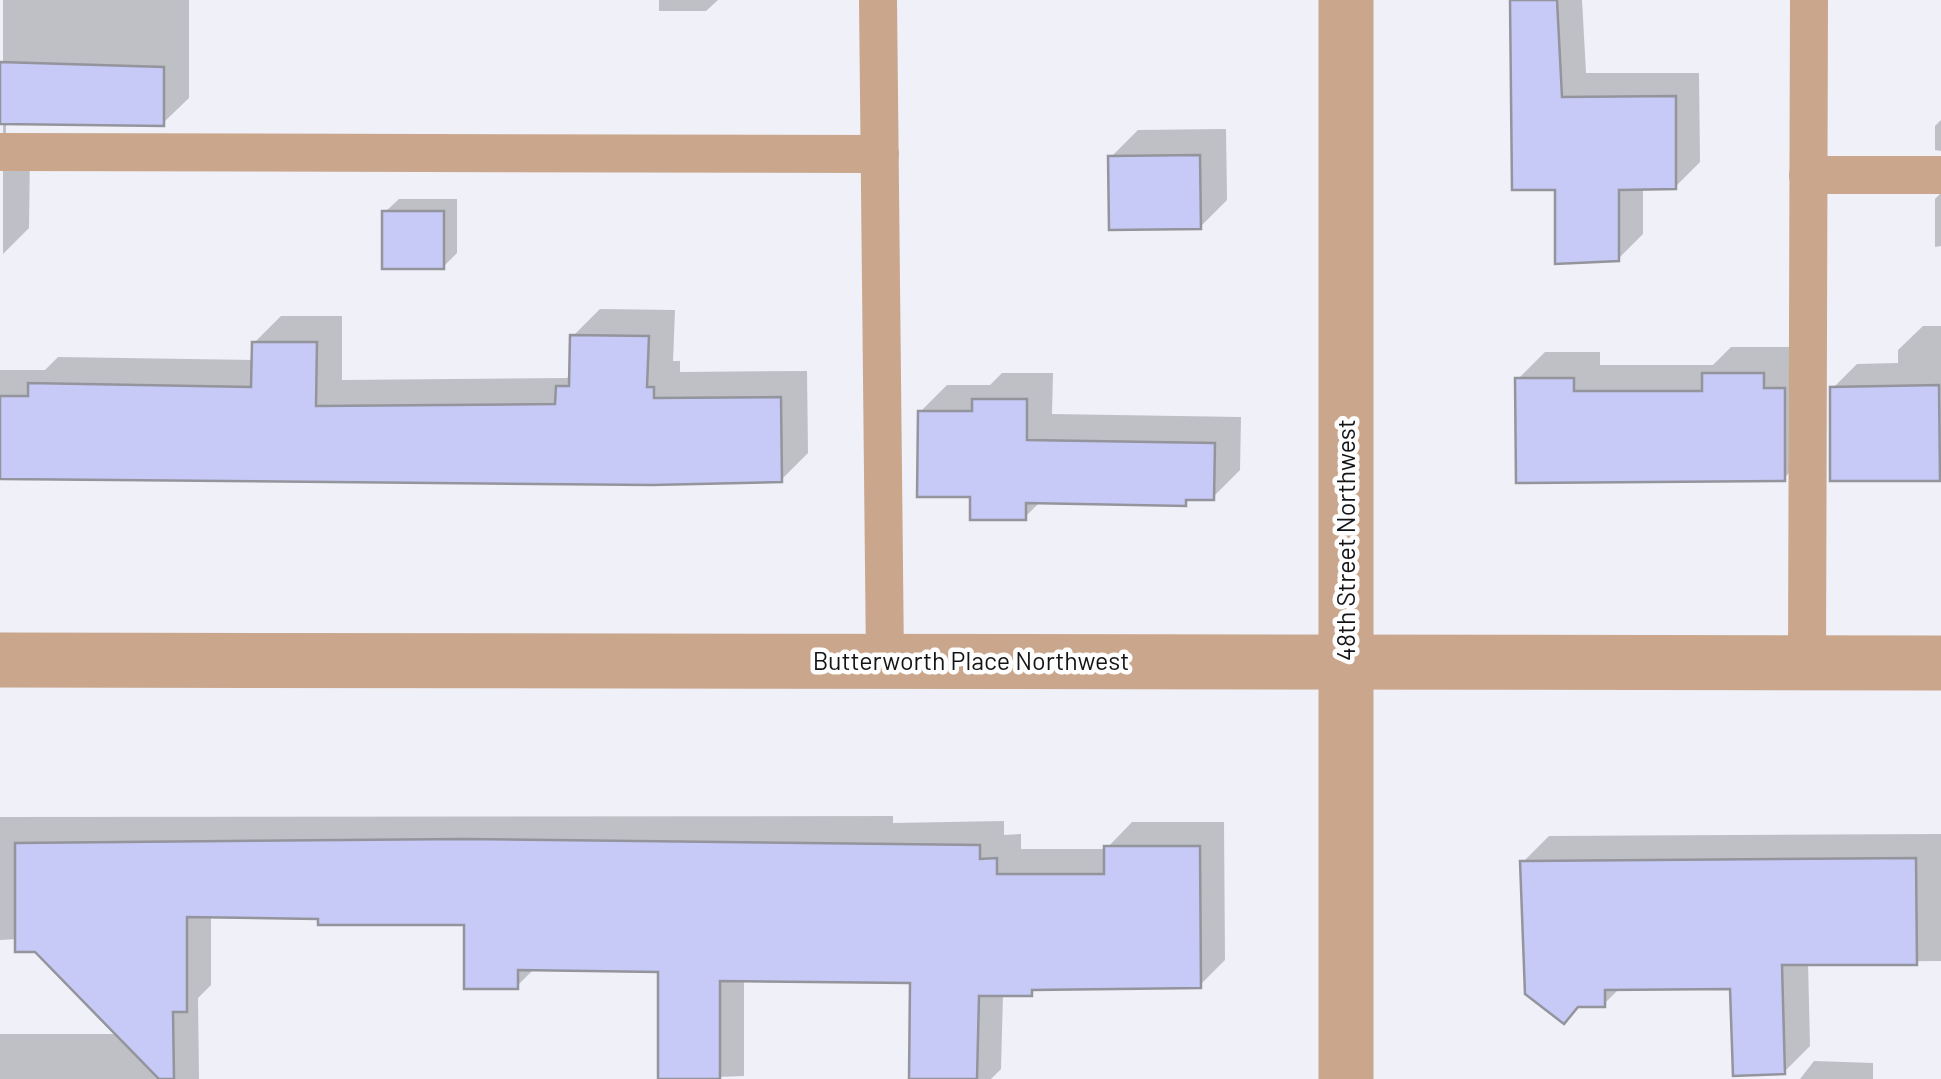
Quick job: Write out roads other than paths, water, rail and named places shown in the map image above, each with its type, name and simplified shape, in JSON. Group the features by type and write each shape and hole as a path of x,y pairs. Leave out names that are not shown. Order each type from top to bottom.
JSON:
{"street":[{"name":"48th Street Northwest","path":"1346,0 1346,1079"},
{"name":"Butterworth Place Northwest","path":"0,660 1941,663"}],"lane":[{"path":"878,0 885,661"},
{"path":"1807,663 1809,0"},
{"path":"0,152 880,154"},
{"path":"1808,175 1941,175"}]}
